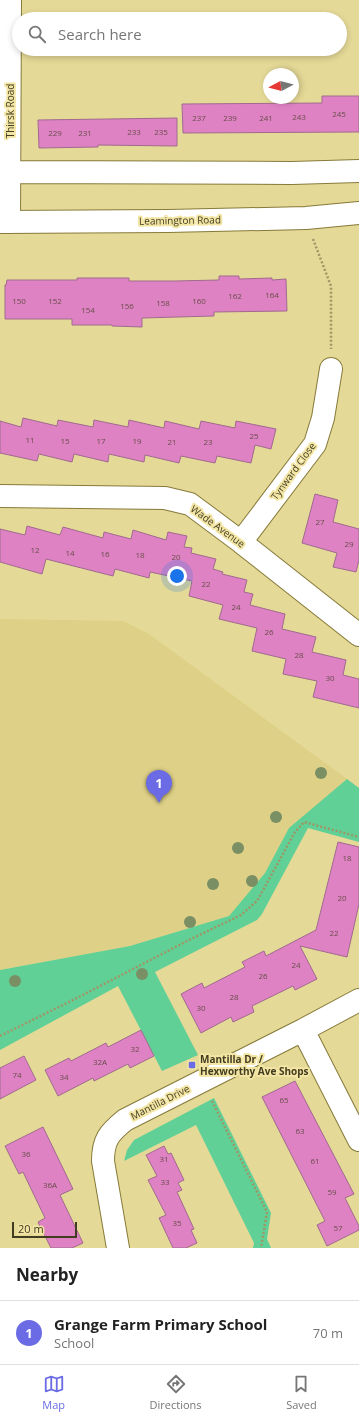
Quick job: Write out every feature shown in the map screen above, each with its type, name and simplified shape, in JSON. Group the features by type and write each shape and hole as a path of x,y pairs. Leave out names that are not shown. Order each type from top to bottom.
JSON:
{"street":[{"name":"Thirsk Road","path":"4,222 9,172 10,0"},
{"path":"9,172 292,173 359,171"},
{"name":"Leamington Road","path":"4,222 306,218 359,213"},
{"name":"Tynward Close","path":"241,542 315,444 323,418 331,369"},
{"name":"Wade Avenue","path":"0,496 165,498 190,504 359,634"},
{"name":"Mantilla Drive","path":"118,1248 104,1171 103,1150 107,1138 115,1128 125,1120 359,1000"},
{"path":"303,1030 359,1140"}],"path":[{"path":"306,218 331,286 331,369"},
{"path":"0,1036 241,915 257,901 295,832 304,822 359,836"},
{"path":"202,1080 267,1212 261,1248"}],"shaded area":[{"path":"0,619 123,621 149,634 347,779 289,828 265,873 229,916 130,946 0,970"}],"green space":[{"path":"347,779 359,788 359,842 308,828 262,914 257,920 155,972 198,1055 162,1071 118,986 0,1050 0,970 130,946 229,916 265,873 289,828"},
{"path":"214,1098 271,1213 267,1239 271,1248 253,1248 254,1243 196,1125 124,1161 127,1150 134,1140"}],"building":[{"path":"322,96 359,96 359,132 183,133 182,104 322,103"},
{"path":"177,118 177,146 98,145 98,147 39,148 38,120"},
{"path":"219,276 239,276 239,279 286,279 287,311 214,312 214,316 142,318 142,327 72,325 72,319 5,319 5,285 7,280 129,278 129,281 174,281 219,280"},
{"path":"23,418 57,426 58,420 93,427 94,420 128,427 129,420 164,428 165,421 199,429 201,421 235,428 236,421 276,429 271,449 255,445 251,463 217,456 215,463 181,456 179,463 145,455 144,462 109,454 108,462 74,454 72,462 39,454 37,461 0,453 0,421 21,427"},
{"path":"315,494 338,500 333,522 359,529 359,560 356,572 333,567 337,553 302,543"},
{"path":"27,526 60,535 63,527 103,538 104,532 131,539 133,530 166,540 168,532 187,536 184,547 192,548 191,553 216,559 213,569 223,572 222,574 247,580 244,592 253,594 250,605 285,614 282,629 316,637 312,652 346,660 343,675 359,679 359,708 313,697 317,681 283,674 286,659 252,651 257,628 219,619 223,605 189,596 192,581 150,572 149,578 115,569 113,576 46,559 42,574 0,562 0,529 25,535"},
{"path":"338,842 359,847 359,904 347,957 300,946 317,979 295,990 293,986 252,1006 254,1012 233,1022 231,1017 201,1033 181,994 202,983 204,988 245,967 242,962 264,951 266,956 316,930"},
{"path":"141,1030 154,1056 130,1068 128,1064 94,1081 93,1078 58,1096 45,1070 69,1058 71,1061 106,1043 108,1047"},
{"path":"24,1056 36,1080 0,1099 0,1068"},
{"path":"295,1081 354,1194 345,1198 359,1226 359,1230 327,1246 317,1225 325,1221 262,1097"},
{"path":"43,1127 73,1189 60,1195 83,1243 72,1248 51,1248 38,1222 45,1218 23,1172 19,1174 5,1146"},
{"path":"164,1146 168,1154 171,1153 184,1180 178,1183 182,1190 177,1192 194,1229 191,1230 197,1243 186,1248 173,1248 159,1218 166,1215 148,1180 157,1176 146,1155"}],"place":[{"name":"Grange Farm Primary School","path":"159,803"},
{"name":"Mantilla Dr / Hexworthy Ave Shops","path":"192,1065"}]}
